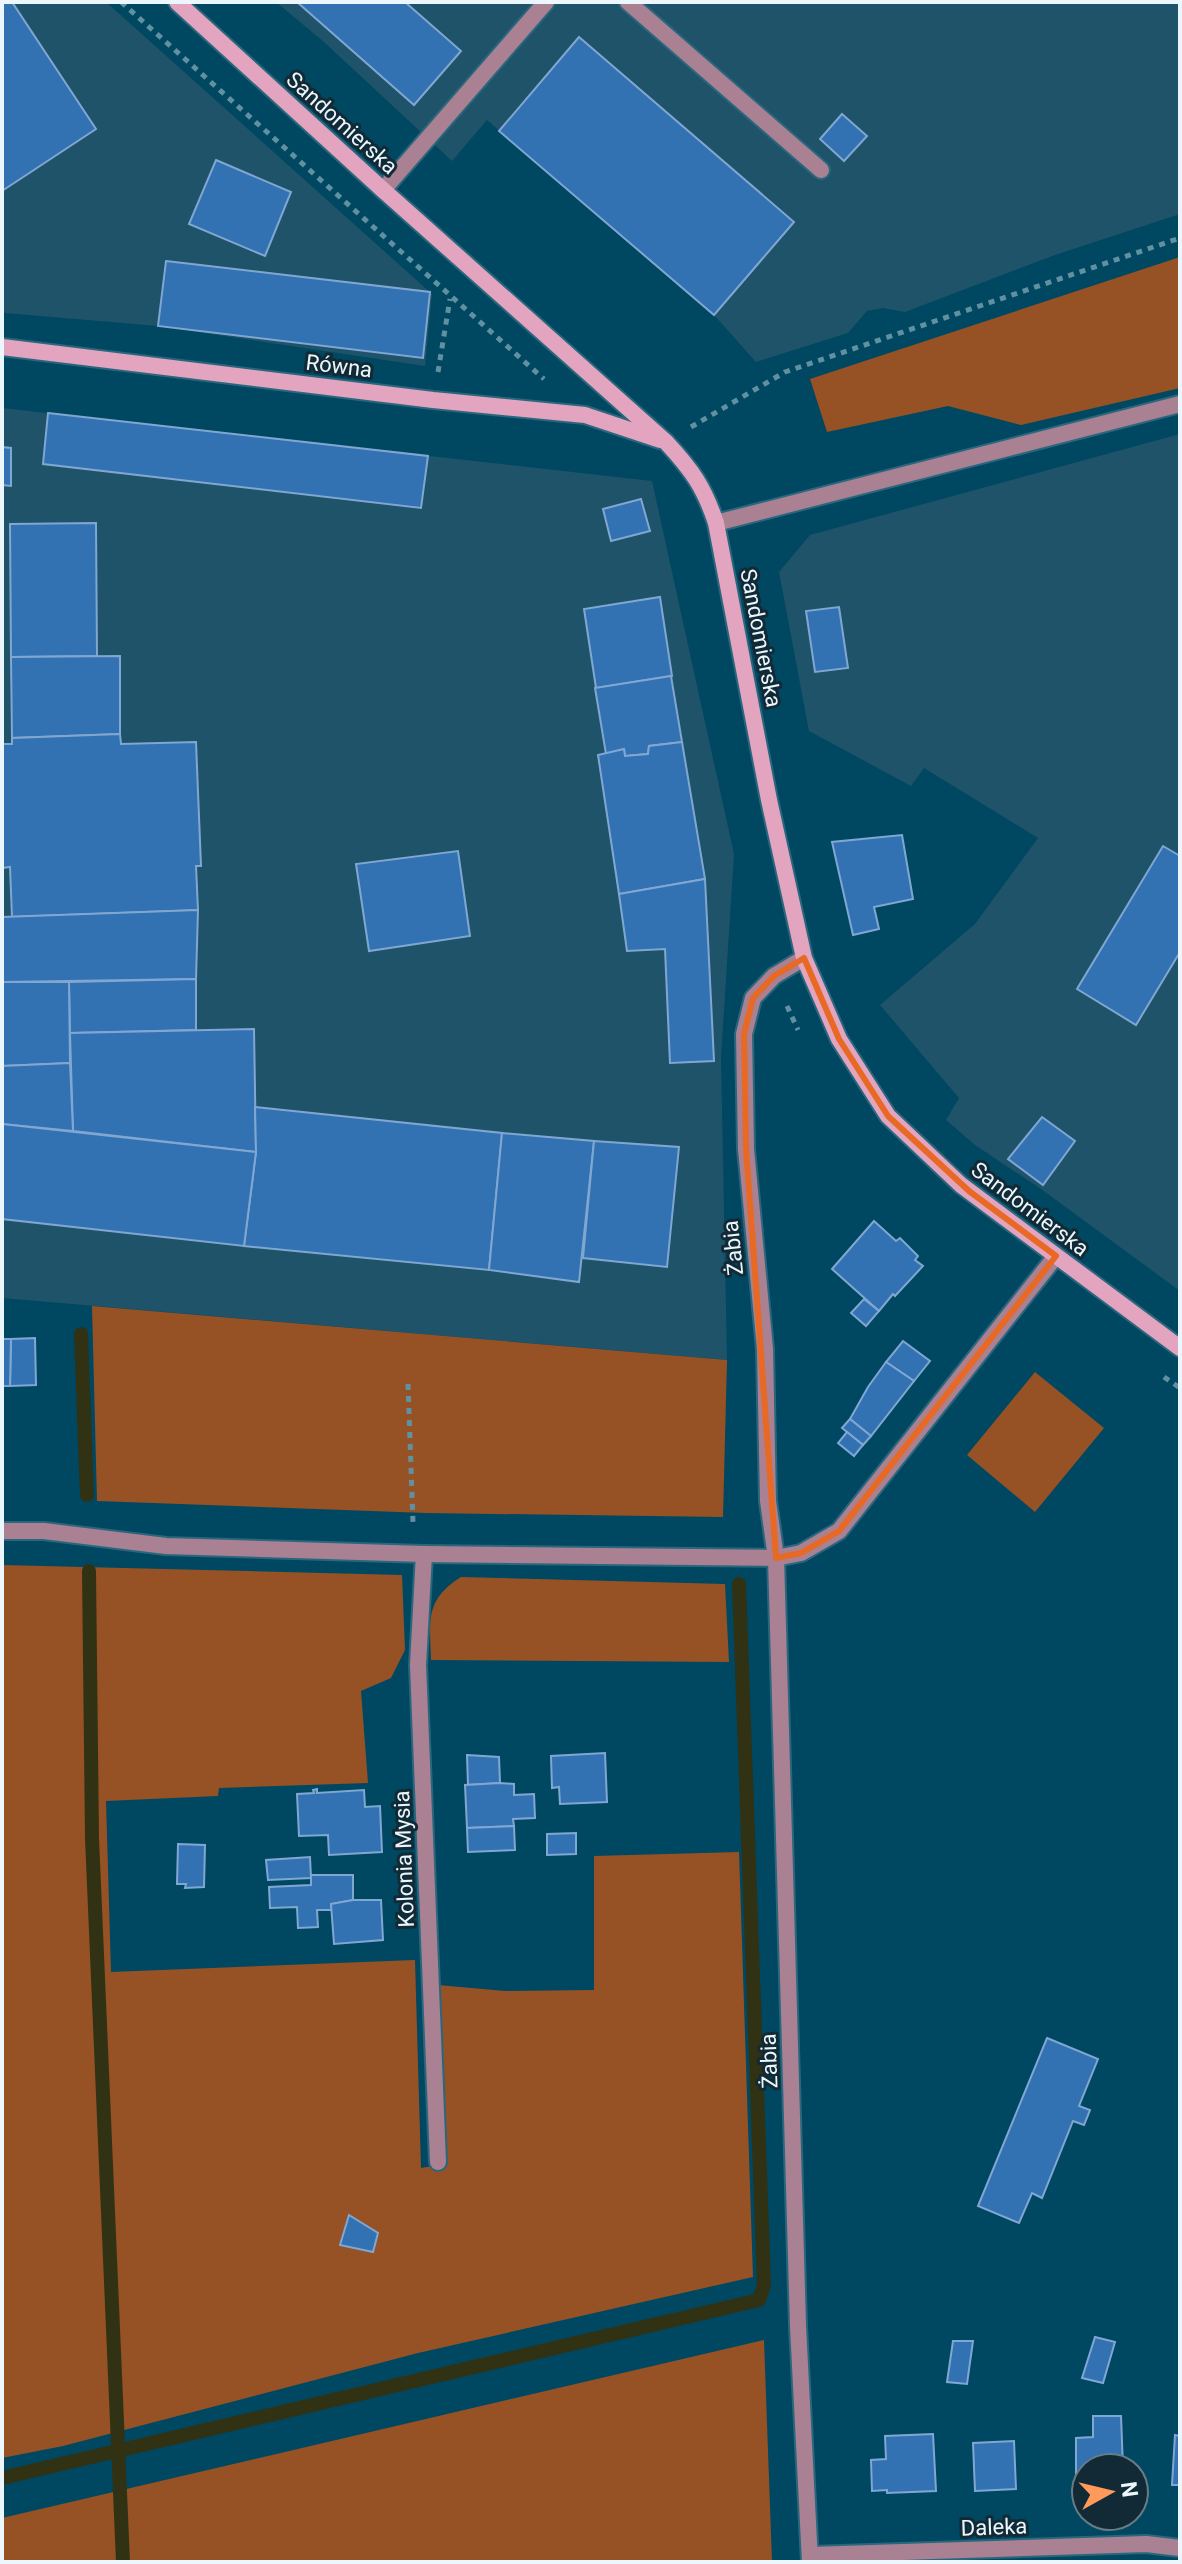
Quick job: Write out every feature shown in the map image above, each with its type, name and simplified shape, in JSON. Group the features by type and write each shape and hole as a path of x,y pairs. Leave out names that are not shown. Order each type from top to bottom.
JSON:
{"street":[{"name":"Sandomierska","path":"177,2 666,442 705,491 716,523 769,800 804,958 839,1039 888,1116 961,1185 1180,1348"},
{"path":"383,190 546,2"},
{"path":"628,2 821,170"},
{"name":"Równa","path":"2,347 433,400 585,415 666,442"},
{"path":"716,523 1180,404"},
{"name":"Żabia","path":"804,958 774,976 753,998 744,1034 746,1149 765,1349 768,1501 776,1558 798,2326 810,2559"},
{"path":"2,1531 44,1531 166,1546 424,1554 776,1558 801,1553 839,1531 1056,1256"},
{"name":"Kolonia Mysia","path":"424,1554 418,1665 438,2162"},
{"name":"Daleka","path":"810,2559 1146,2544 1180,2548"}],"path":[{"path":"121,2 585,415"},
{"path":"666,442 785,372 1180,238"},
{"path":"433,400 450,298"},
{"path":"408,1384 412,1521 424,1554"}],"highlighted area":[{"path":"804,958 839,1039 888,1116 969,1191 1056,1256 839,1531 801,1553 776,1558 746,1149 744,1034 753,998 774,976"}],"shaded area":[{"path":"2,2 106,2 432,294 425,366 158,326 5,313 2,309"},
{"path":"276,2 1180,2 1180,214 1055,255 905,312 883,308 867,311 848,333 756,362 714,315 487,120 452,161 324,42"},
{"path":"1180,257 1180,388 1021,425 948,406 827,432 810,379"},
{"path":"2,408 652,481 734,854 721,1057 727,1360 2,1298"},
{"path":"1180,434 1180,1291 1041,1189 975,1145 946,1120 959,1098 880,1005 975,924 1038,838 924,768 911,786 809,731 779,572 810,535"},
{"path":"92,1306 727,1360 723,1517 426,1513 97,1501"},
{"path":"1035,1372 1104,1428 1035,1512 967,1455"},
{"path":"2,1565 402,1575 405,1650 391,1678 361,1691 368,1783 219,1788 218,1796 106,1801 111,1972 415,1960 421,2168 444,2164 438,1985 505,1991 594,1990 594,1856 739,1852 753,2277 418,2353 63,2446 2,2458"},
{"path":"461,1577 725,1584 729,1662 431,1660 430,1623 435,1603"},
{"path":"764,2340 772,2562 2,2562 2,2518"}],"building":[{"path":"2,2 12,2 96,129 2,191"},
{"path":"297,2 405,2 461,51 414,105"},
{"path":"579,37 794,222 714,315 499,131"},
{"path":"842,114 867,136 844,161 820,139"},
{"path":"216,160 291,192 265,256 189,224"},
{"path":"166,261 430,292 423,358 158,326"},
{"path":"48,413 428,456 421,508 43,464"},
{"path":"2,447 11,448 11,486 2,485"},
{"path":"641,499 650,531 611,541 603,509"},
{"path":"96,523 97,656 11,657 10,524"},
{"path":"660,597 672,676 596,688 584,609"},
{"path":"839,607 848,668 815,672 806,611"},
{"path":"120,656 120,734 12,738 11,657"},
{"path":"671,676 682,742 649,746 648,754 625,756 624,749 606,754 595,688"},
{"path":"120,734 121,744 196,742 201,866 196,866 198,910 12,917 10,867 2,868 2,744 12,744 12,738"},
{"path":"682,742 705,879 619,894 598,755 624,749 625,756 648,754 649,746"},
{"path":"902,835 913,899 874,907 879,929 853,935 832,842"},
{"path":"1163,846 1180,856 1180,952 1136,1025 1077,989"},
{"path":"458,851 470,936 369,951 356,864"},
{"path":"705,879 714,1061 670,1063 665,949 627,951 619,894"},
{"path":"198,910 196,979 2,982 2,917"},
{"path":"196,979 196,1030 70,1033 69,982"},
{"path":"2,982 69,982 70,1063 2,1066"},
{"path":"254,1029 256,1152 73,1131 70,1033"},
{"path":"70,1063 73,1131 2,1124 2,1066"},
{"path":"255,1107 502,1133 489,1270 244,1246 256,1152"},
{"path":"1042,1117 1075,1141 1043,1185 1008,1159"},
{"path":"2,1124 256,1152 244,1246 2,1219"},
{"path":"502,1133 594,1141 579,1282 489,1270"},
{"path":"594,1141 679,1147 667,1267 583,1258"},
{"path":"874,1221 896,1241 900,1238 918,1256 915,1260 923,1266 879,1311 832,1269"},
{"path":"864,1299 879,1311 866,1326 851,1313"},
{"path":"35,1338 36,1385 10,1386 11,1339"},
{"path":"2,1339 11,1339 10,1386 2,1386"},
{"path":"903,1341 930,1361 914,1381 886,1362"},
{"path":"886,1362 914,1381 871,1436 850,1419"},
{"path":"850,1419 871,1436 863,1445 842,1428"},
{"path":"847,1432 863,1445 854,1456 838,1443"},
{"path":"605,1753 607,1802 560,1804 559,1787 552,1788 551,1756"},
{"path":"467,1755 499,1757 500,1783 468,1785"},
{"path":"514,1784 514,1795 534,1794 535,1818 513,1819 514,1826 467,1828 465,1785"},
{"path":"317,1789 317,1793 364,1790 365,1807 380,1806 382,1852 329,1855 328,1835 299,1836 297,1794 314,1793 313,1790"},
{"path":"514,1826 515,1850 468,1852 467,1828"},
{"path":"576,1833 576,1854 547,1855 547,1834"},
{"path":"178,1844 205,1845 204,1887 185,1888 186,1884 177,1884"},
{"path":"310,1857 311,1878 268,1880 266,1860"},
{"path":"311,1875 353,1875 353,1900 331,1904 332,1910 317,1910 318,1927 298,1928 297,1907 270,1908 269,1887 311,1885"},
{"path":"381,1900 383,1940 334,1944 331,1904"},
{"path":"1047,2038 1098,2059 1079,2106 1090,2110 1084,2125 1073,2121 1042,2198 1032,2193 1019,2223 978,2206"},
{"path":"349,2215 378,2233 373,2252 340,2245"},
{"path":"1095,2337 1115,2342 1103,2383 1082,2378"},
{"path":"953,2341 973,2341 967,2384 947,2382"},
{"path":"1093,2416 1121,2416 1122,2452 1076,2452 1076,2438 1093,2437"},
{"path":"933,2434 936,2491 872,2491 871,2460 886,2459 885,2436"},
{"path":"1175,2435 1180,2436 1180,2485 1172,2485"},
{"path":"1014,2441 1016,2489 975,2491 973,2443"}],"waterway":[{"path":"81,1334 87,1495"},
{"path":"89,1571 92,1838 123,2562"},
{"path":"2,2478 759,2300 764,2285 739,1584"}]}
